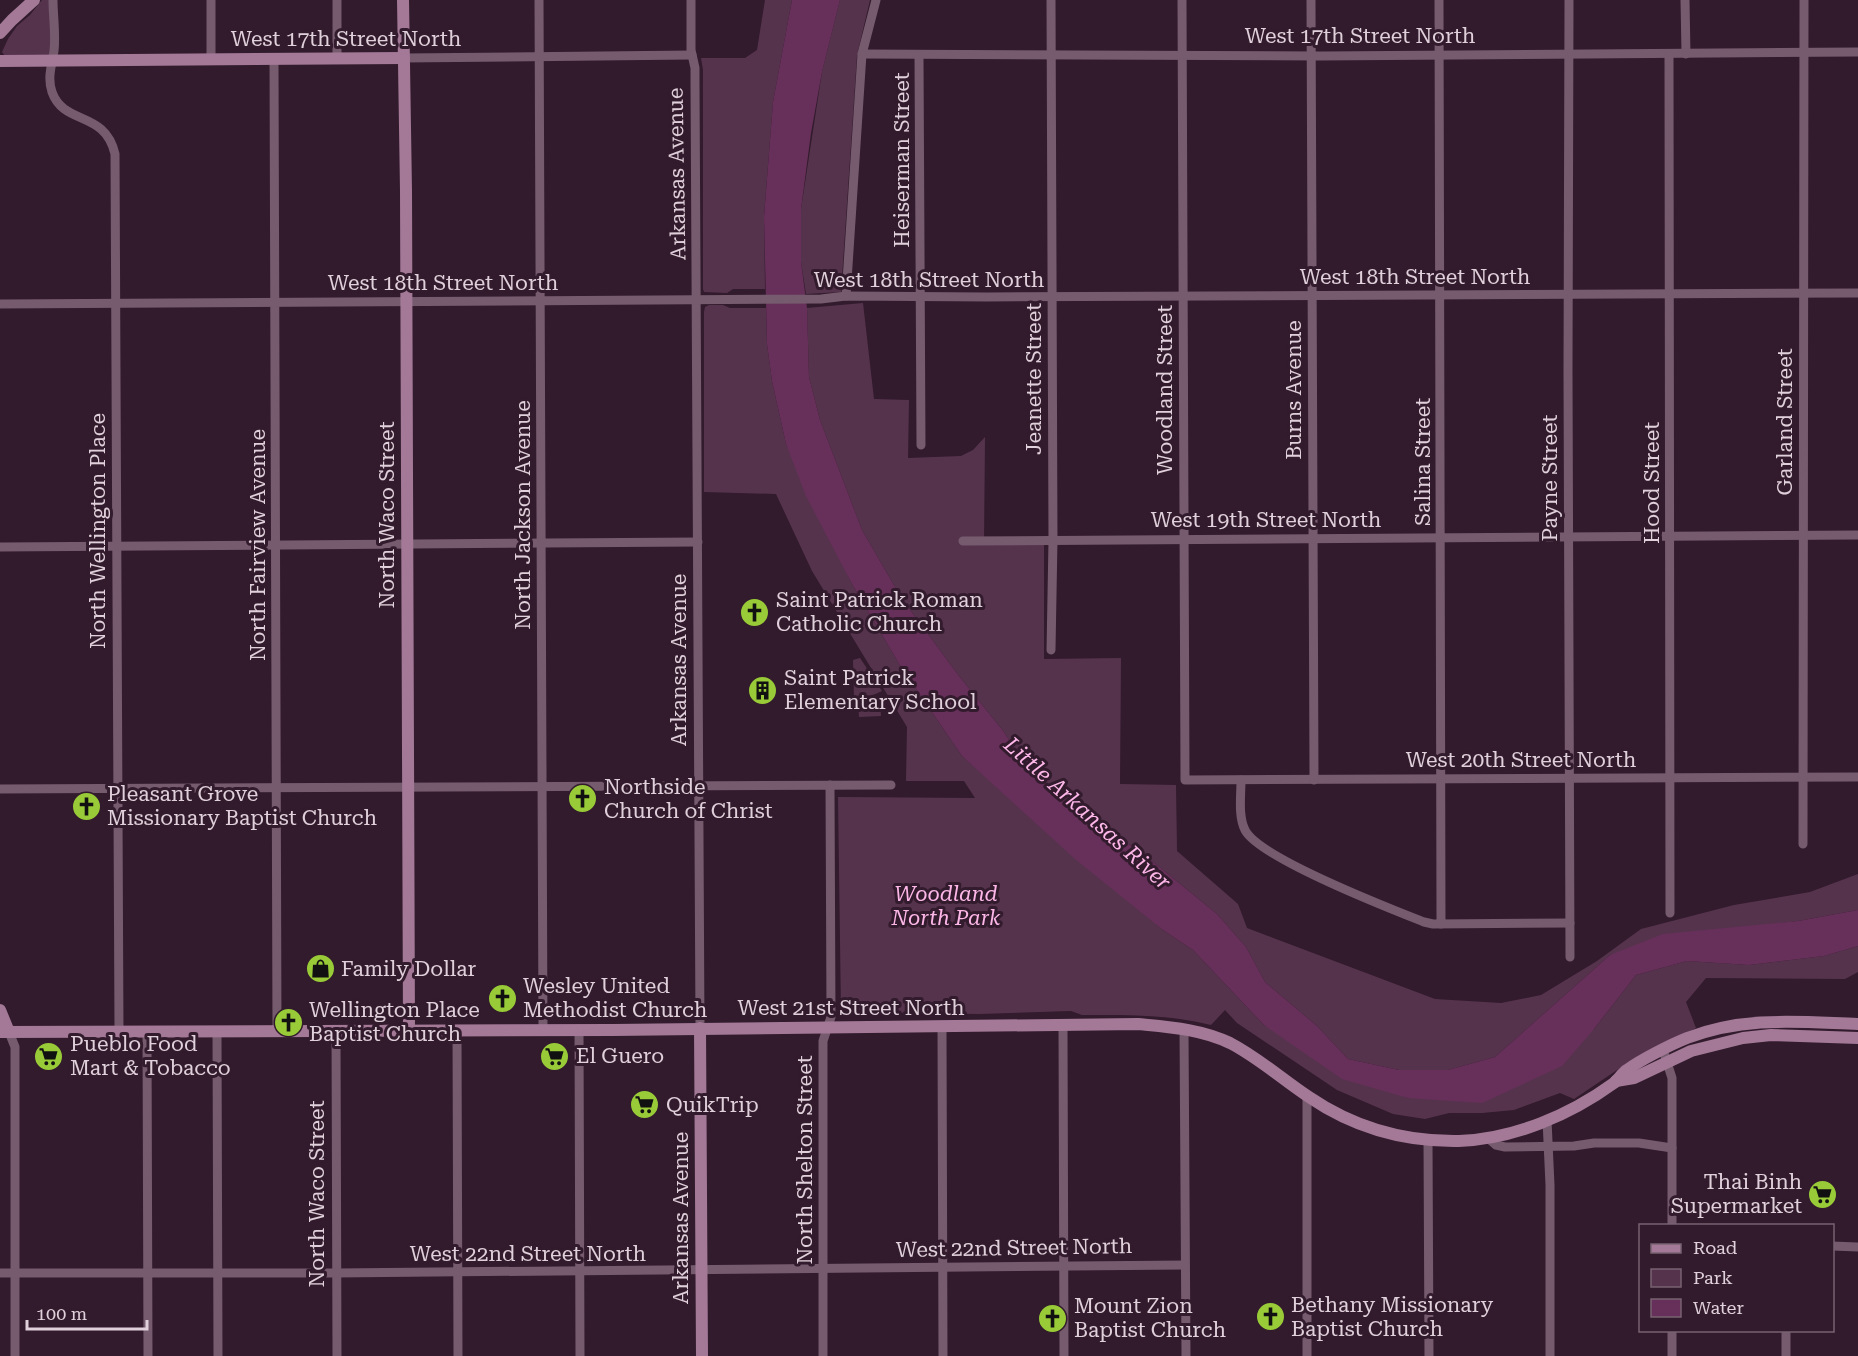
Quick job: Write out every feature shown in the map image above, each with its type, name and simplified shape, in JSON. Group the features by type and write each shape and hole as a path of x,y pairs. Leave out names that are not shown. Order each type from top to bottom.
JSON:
{"main road":[{"path":"0,33 34,0"},
{"name":"North Waco Street","path":"403,0 408,1031"},
{"name":"West 17th Street North","path":"0,61 404,58"},
{"path":"0,1010 5,1032"},
{"name":"West 21st Street North","path":"5,1032 408,1031 1137,1024 1177,1027 1205,1033 1229,1043 1254,1057 1307,1096 1360,1124 1408,1138 1461,1141 1516,1132 1562,1114 1616,1081 1627,1070 1663,1050 1686,1038 1718,1028 1752,1022 1858,1024"},
{"name":"Arkansas Avenue","path":"700,1028 702,1356"},
{"name":"West 21st Street North","path":"1616,1081 1634,1078 1692,1051 1743,1038 1771,1035 1858,1038"}],"street":[{"path":"51,60 54,51 53,0"},
{"path":"211,0 211,59"},
{"path":"337,0 337,58"},
{"name":"North Jackson Avenue","path":"539,0 543,1030"},
{"name":"Arkansas Avenue","path":"691,0 692,55 695,75 697,299 700,1028"},
{"path":"846,296 862,54 876,0"},
{"name":"Jeanette Street","path":"1051,0 1053,540 1051,650"},
{"name":"Woodland Street","path":"1182,0 1185,780"},
{"name":"Burns Avenue","path":"1311,0 1314,780"},
{"name":"Salina Street","path":"1439,0 1441,924"},
{"name":"Payne Street","path":"1569,0 1570,957"},
{"path":"1685,0 1686,54"},
{"name":"Garland Street","path":"1803,844 1804,0"},
{"name":"West 17th Street North","path":"862,54 1311,56 1858,52"},
{"name":"Hood Street","path":"1669,54 1670,913"},
{"name":"West 17th Street North","path":"404,58 692,55"},
{"name":"Heiserman Street","path":"919,56 921,445"},
{"name":"North Fairview Avenue","path":"274,59 277,1031"},
{"name":"North Wellington Place","path":"51,60 49,75 52,92 58,102 75,116 99,126 112,142 115,154 119,1032"},
{"name":"West 18th Street North","path":"0,304 821,299 846,296 1858,293"},
{"name":"West 19th Street North","path":"963,541 1858,535"},
{"path":"0,547 698,542"},
{"name":"West 20th Street North","path":"1185,780 1858,777"},
{"path":"1240,780 1242,823 1246,832 1263,846 1326,882 1424,922 1441,924 1570,923"},
{"name":"North Shelton Street","path":"823,1356 822,1054 823,1041 831,1017 830,785"},
{"path":"0,789 891,785"},
{"path":"1063,1025 1064,1356"},
{"path":"942,1027 943,1356"},
{"path":"579,1029 580,1356"},
{"path":"1184,1029 1186,1356"},
{"path":"457,1030 458,1356"},
{"name":"North Waco Street","path":"336,1031 337,1356"},
{"path":"5,1032 15,1047 15,1356"},
{"path":"147,1032 148,1356"},
{"path":"217,1032 218,1356"},
{"path":"1663,1050 1672,1078 1672,1224"},
{"path":"1307,1096 1307,1356"},
{"path":"1546,1120 1549,1146 1550,1356"},
{"path":"1488,1138 1496,1145 1505,1147 1639,1143 1672,1148"},
{"path":"1428,1140 1429,1356"},
{"path":"1834,1246 1858,1247"},
{"name":"West 22nd Street North","path":"0,1273 218,1274 1185,1265"},
{"path":"1672,1332 1672,1356"},
{"path":"1786,1332 1786,1356"}],"green space":[{"path":"42,0 51,0 51,51 49,55 5,56 2,52 8,39"},
{"path":"765,0 792,0 773,102 764,216 765,289 733,289 727,293 704,292 703,70 701,58 745,58 757,50"},
{"path":"840,0 870,0 857,55 841,292 806,294 801,262 801,209 822,72"},
{"path":"863,303 874,399 909,400 908,458 961,456 973,450 985,437 984,545 1044,545 1044,659 1121,658 1120,784 1176,785 1177,851 1238,904 1247,928 1435,999 1501,1003 1541,995 1597,961 1641,929 1734,905 1810,892 1858,874 1858,910 1798,921 1731,929 1610,955 1495,1057 1448,1070 1399,1070 1348,1059 1317,1026 1265,982 1246,947 1217,914 1157,865 1028,770 1004,732 902,599 862,530 820,420 809,377 807,308"},
{"name":"Woodland North Park","path":"723,305 730,308 766,308 767,344 772,381 786,444 852,584 901,667 962,756 1163,930 1193,950 1264,1025 1408,1098 1594,1029 1636,975 1687,961 1749,965 1824,956 1858,946 1858,972 1845,979 1706,978 1686,1002 1696,1028 1626,1064 1574,1099 1560,1093 1514,1110 1449,1113 1425,1119 1393,1114 1337,1090 1237,1023 1225,1010 1211,1025 1163,1017 1082,1015 1071,1011 979,1014 841,1012 838,797 975,798 964,781 906,781 907,727 812,571 776,494 704,492 704,312 705,307"},
{"path":"860,658 882,691 868,696 854,697 853,660"},
{"path":"880,701 881,716 859,717 858,703"}],"water":[{"path":"792,0 840,0 822,72 811,133 801,209 801,262 807,308 809,377 820,420 862,530 902,599 1004,732 1028,770 1157,865 1217,914 1246,947 1265,982 1317,1026 1348,1059 1399,1070 1448,1070 1495,1057 1610,955 1663,934 1798,921 1858,910 1858,946 1824,956 1749,965 1687,961 1636,975 1562,1066 1482,1103 1408,1098 1342,1079 1264,1025 1193,950 1163,930 1075,859 962,756 901,667 852,584 806,496 786,444 772,381 767,344 764,217 773,102"}],"place":[{"name":"Saint Patrick Roman Catholic Church","path":"755,612"},
{"name":"Saint Patrick Elementary School","path":"763,690"},
{"name":"Northside Church of Christ","path":"583,799"},
{"name":"Pleasant Grove Missionary Baptist Church","path":"86,806"},
{"name":"Family Dollar","path":"320,969"},
{"name":"Wesley United Methodist Church","path":"502,998"},
{"name":"Wellington Place Baptist Church","path":"288,1022"},
{"name":"Pueblo Food Mart & Tobacco","path":"49,1056"},
{"name":"El Guero","path":"555,1056"},
{"name":"QuikTrip","path":"645,1105"},
{"name":"Thai Binh Supermarket","path":"1823,1194"},
{"name":"Bethany Missionary Baptist Church","path":"1270,1317"},
{"name":"Mount Zion Baptist Church","path":"1053,1318"}],"water label":[{"name":"Little Arkansas River","path":"1088,813"}]}
